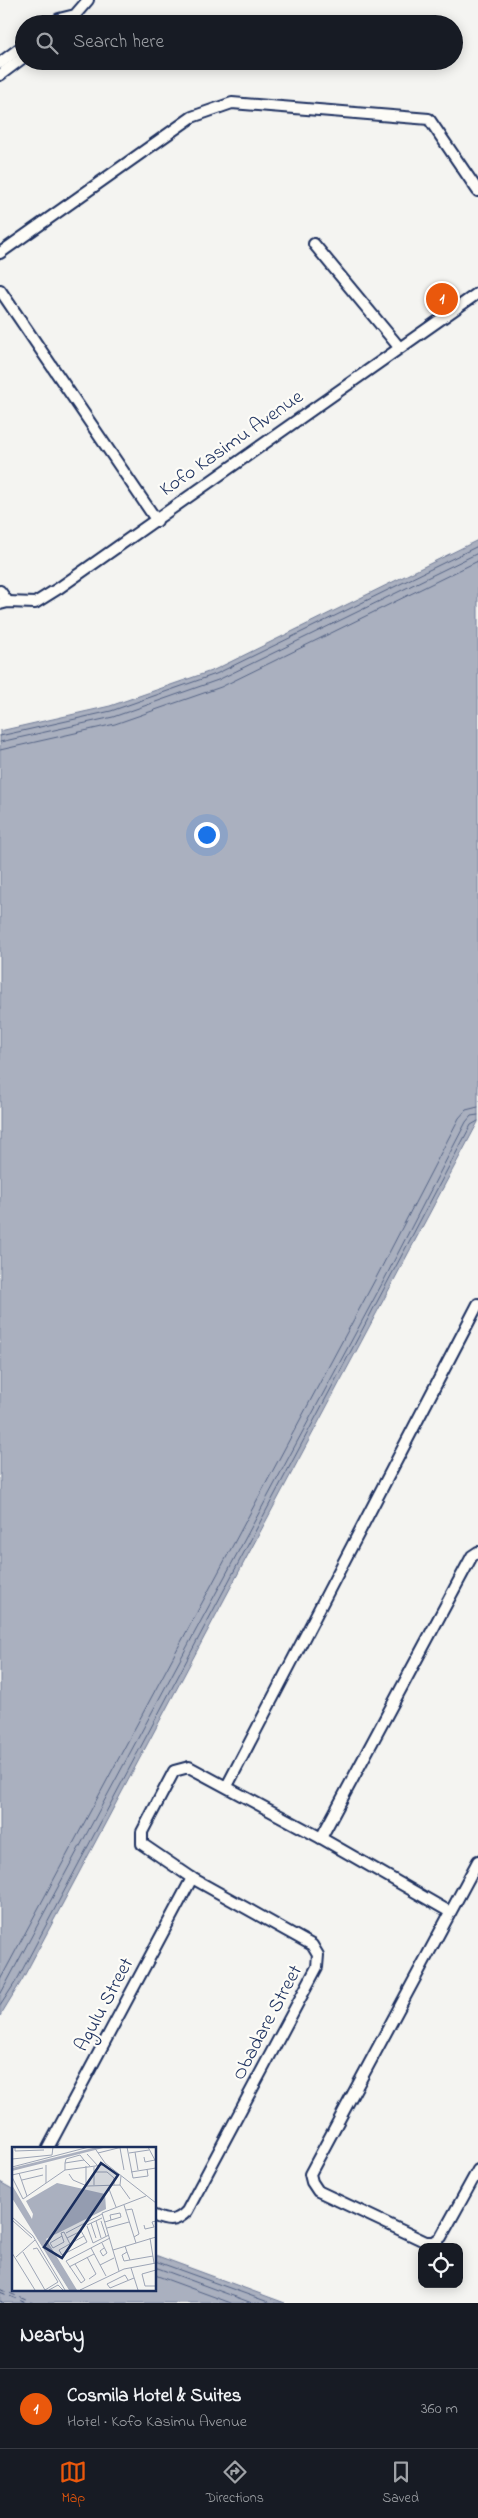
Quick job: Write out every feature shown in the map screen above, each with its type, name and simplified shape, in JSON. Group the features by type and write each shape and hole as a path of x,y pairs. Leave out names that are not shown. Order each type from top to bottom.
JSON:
{"street":[{"path":"74,15 88,0"},
{"path":"0,63 15,52"},
{"path":"0,75 15,64"},
{"path":"0,253 192,118 232,103 429,119 478,191"},
{"path":"314,244 398,347"},
{"path":"0,290 157,521"},
{"name":"Kofo Kasimu Avenue","path":"4,603 36,603 157,521 164,513 373,368 398,347 478,293"},
{"path":"0,590 4,603"},
{"path":"450,1912 228,1786 478,1304"},
{"path":"321,1838 472,1556 478,1552"},
{"name":"Obadare Street","path":"158,2217 180,2219 187,2211 318,1967 318,1955 312,1945 192,1878 142,1844 142,1832 174,1771 189,1766 228,1786"},
{"path":"478,1861 310,2174 312,2182 318,2191 426,2242 434,2242 441,2237 478,2170"},
{"name":"Agulu Street","path":"49,2147 192,1878"}],"water":[{"path":"478,540 478,1122 22,1980 0,2016 0,731 110,706 214,670"},
{"path":"0,2182 12,2189 12,2290 156,2290 156,2255 285,2303 0,2303"}],"ferry route":[{"path":"0,2289 33,2303"},
{"path":"0,2292 26,2303"},
{"path":"0,2301 4,2303"}],"place":[{"name":"Cosmila Hotel & Suites","path":"442,299"}]}
